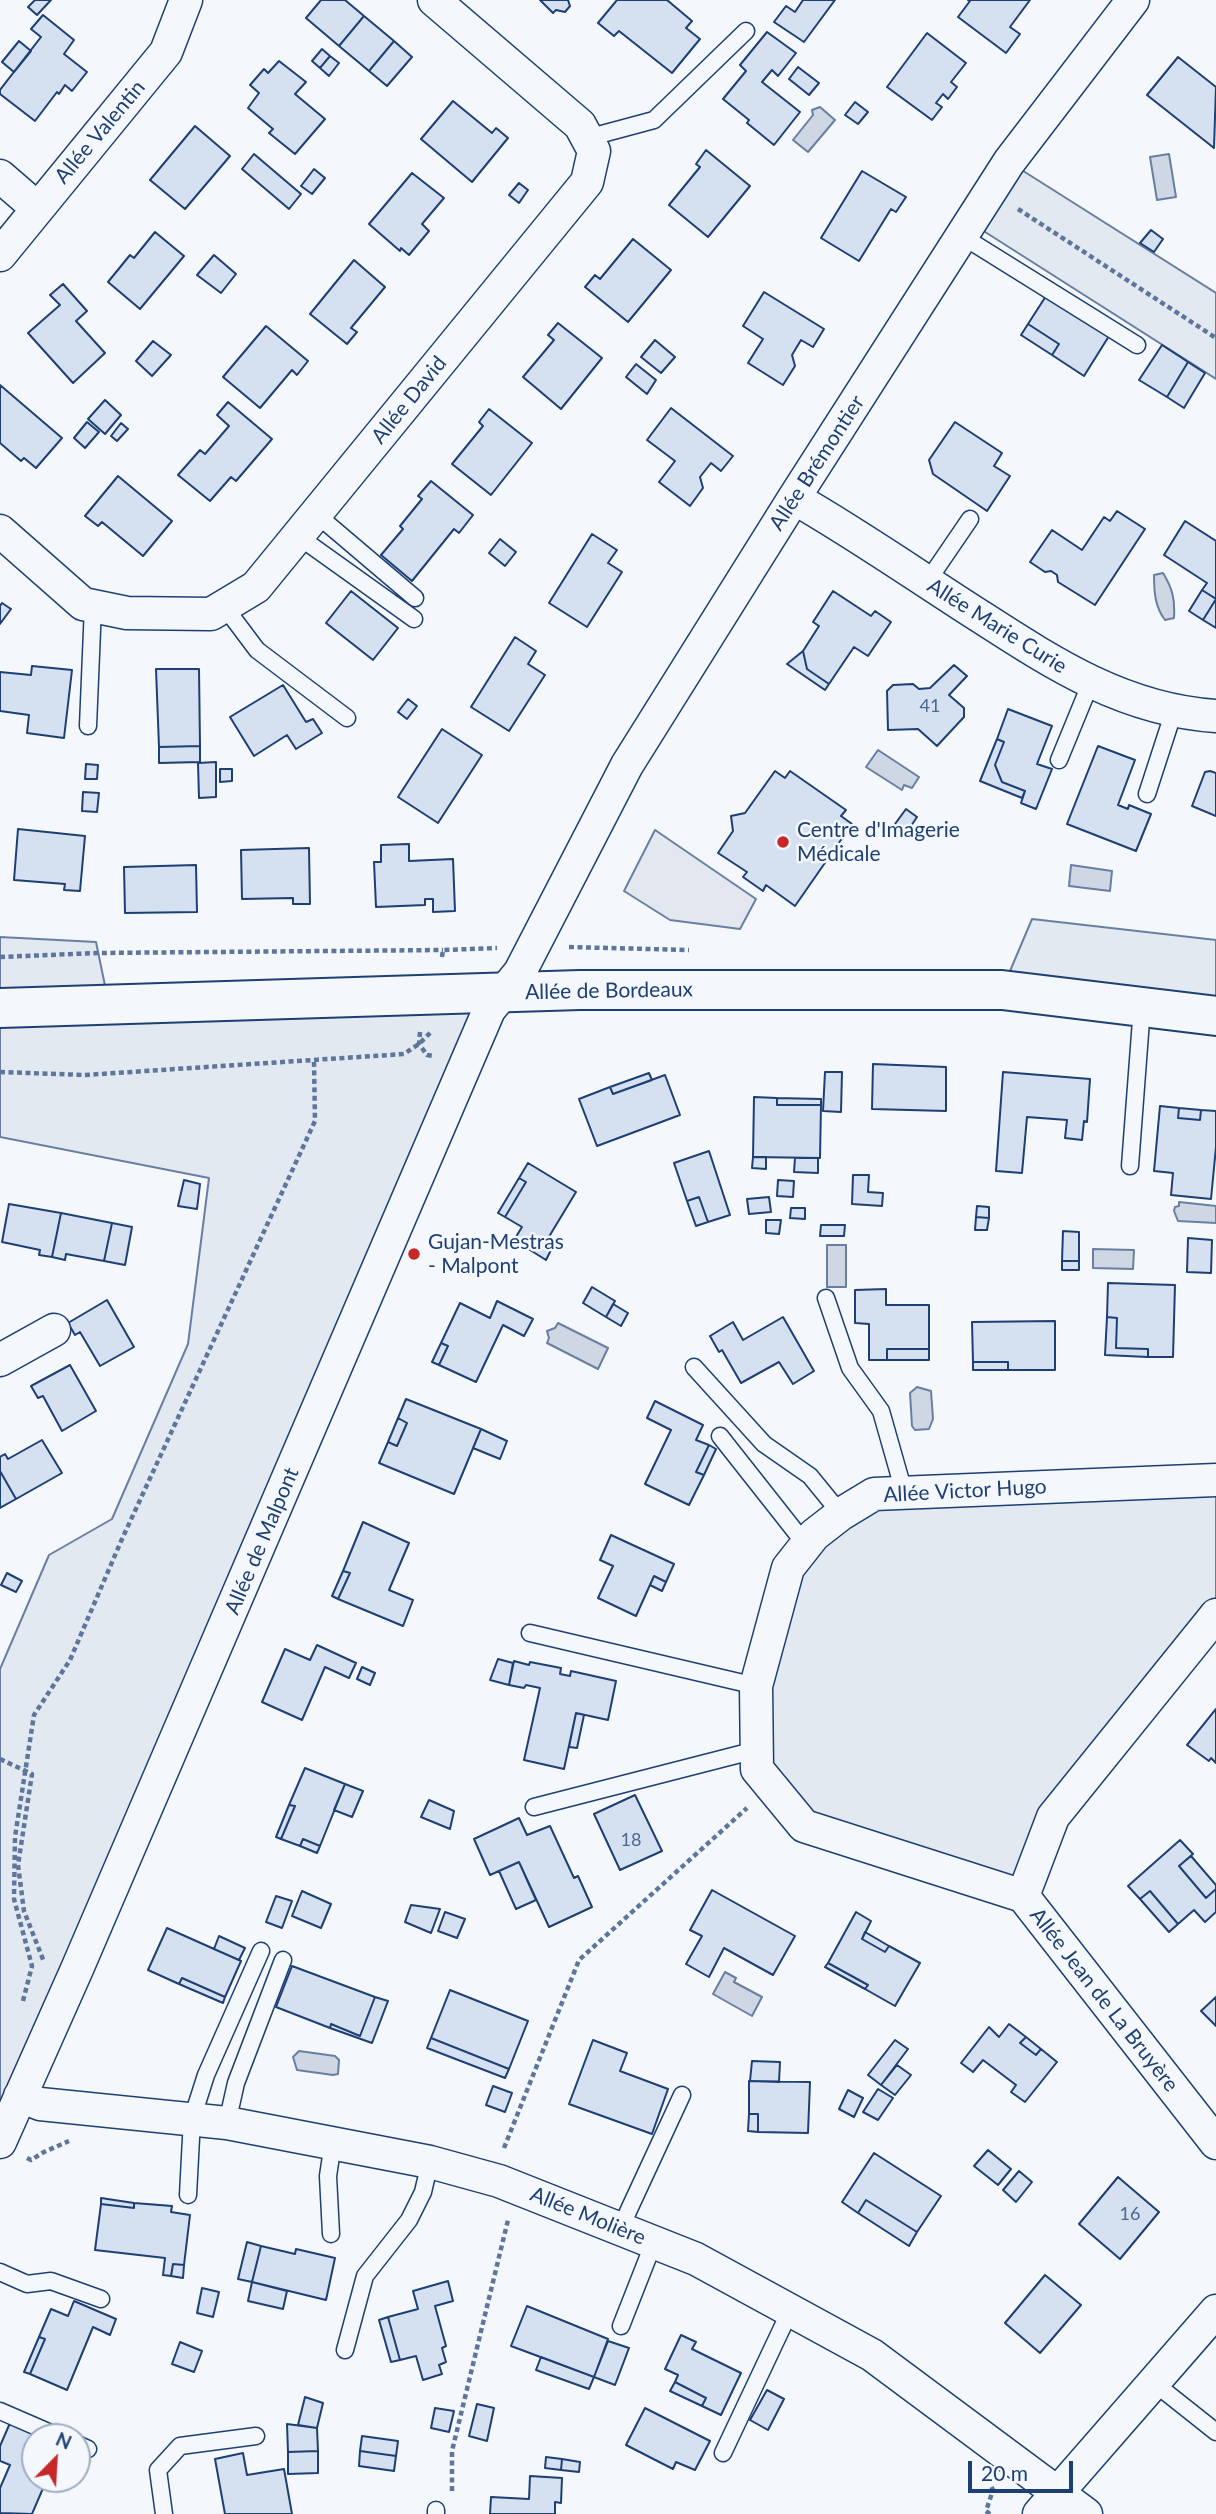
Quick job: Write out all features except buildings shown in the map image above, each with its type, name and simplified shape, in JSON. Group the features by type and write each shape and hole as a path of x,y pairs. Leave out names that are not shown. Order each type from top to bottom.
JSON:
{"main road":[{"name":"Allée de Bordeaux","path":"0,1009 580,990 1002,990 1216,1016"}],"street":[{"name":"Allée Valentin","path":"0,255 166,52 186,0"},
{"path":"434,0 580,125 587,138"},
{"name":"Allée Brémontier","path":"534,947 627,765 794,498 1009,162 1133,0"},
{"name":"Allée David","path":"0,531 83,604 127,614 211,614 256,587 587,182 594,151 587,138"},
{"path":"0,176 37,208"},
{"name":"Allée Marie Curie","path":"794,498 1057,666 1112,692 1184,714 1216,716"},
{"name":"Allée de Malpont","path":"10,2149 20,2096 62,2006 489,1010 520,972 534,947"},
{"path":"0,1360 54,1329"},
{"name":"Allée Victor Hugo","path":"1023,1896 804,1826 757,1769 756,1686 789,1568 814,1535 841,1514 874,1494 1216,1480"},
{"name":"Allée Jean de La Bruyère","path":"1216,1615 1053,1817 1023,1896 1216,2143"},
{"name":"Allée Molière","path":"20,2096 40,2104 227,2123 429,2162 499,2181 696,2259 872,2355 1048,2503 1086,2514"},
{"path":"1048,2503 1216,2311"}],"lane":[{"path":"587,138 654,120 746,31"},
{"path":"962,236 1136,345"},
{"path":"927,582 970,519"},
{"path":"307,525 415,598"},
{"path":"307,525 414,619"},
{"path":"88,726 93,606"},
{"path":"224,606 257,650 347,718"},
{"path":"1059,760 1091,682"},
{"path":"1147,794 1174,711"},
{"path":"1130,1166 1142,1007"},
{"path":"826,1298 850,1368 881,1411 905,1492"},
{"path":"694,1367 764,1444 810,1476 841,1514"},
{"path":"720,1436 806,1545"},
{"path":"530,1633 756,1686"},
{"path":"534,1807 756,1750"},
{"path":"188,2195 192,2119 205,2075 261,1951"},
{"path":"227,2123 236,2083 284,1961"},
{"path":"620,2229 682,2095"},
{"path":"331,2234 328,2176 333,2143"},
{"path":"345,2350 365,2276 410,2220 423,2192 429,2162"},
{"path":"621,2326 653,2242"},
{"path":"0,2272 27,2284 51,2281 101,2299"},
{"path":"723,2453 790,2311"},
{"path":"1153,2382 1216,2432"},
{"path":"0,2411 28,2423"},
{"path":"164,2514 159,2470 180,2446 256,2436"}],"path":[{"path":"990,191 1216,338"},
{"path":"0,957 97,953 443,950"},
{"path":"23,2005 32,1966 14,1899 15,1837 34,1715 70,1660 122,1539 315,1121 314,1061"},
{"path":"0,1759 32,1774 18,1865 24,1911 62,2006"},
{"path":"452,2501 452,2451 511,2207 499,2181 504,2143 579,1961 771,1786"},
{"path":"10,2149 31,2160 78,2137"},
{"path":"989,2480 993,2490 986,2511 990,2514"}],"shaded area":[{"path":"820,107 835,120 808,152 793,140 813,115 812,110"},
{"path":"1169,154 1176,197 1157,200 1150,157"},
{"path":"1009,162 1216,293 1216,379 971,223"},
{"path":"1163,573 1171,590 1174,606 1174,618 1165,620 1157,605 1154,587 1154,575"},
{"path":"878,750 919,777 912,788 904,785 902,790 866,767"},
{"path":"655,830 756,899 740,929 670,920 624,891"},
{"path":"1071,865 1112,871 1110,891 1069,886"},
{"path":"1032,919 1216,940 1216,1016 1002,990"},
{"path":"0,937 96,942 109,1005 503,994 0,2142 0,1669 49,1555 112,1519 188,1344 209,1178 0,1137"},
{"path":"1179,1202 1216,1206 1216,1223 1178,1221 1174,1211"},
{"path":"827,1245 846,1245 846,1287 827,1287"},
{"path":"1093,1249 1134,1250 1133,1269 1093,1268"},
{"path":"558,1323 608,1348 598,1369 547,1343 547,1331 555,1328"},
{"path":"917,1387 931,1391 933,1419 929,1429 915,1430 912,1426 910,1393"},
{"path":"1216,1480 1216,1615 1053,1817 1023,1896 804,1826 756,1750 788,1568 874,1494"},
{"path":"725,1972 736,1978 734,1982 762,1997 752,2016 713,1994"},
{"path":"299,2051 335,2056 339,2060 338,2074 297,2070 293,2057"}],"place":[{"name":"Centre d'Imagerie Médicale","path":"783,842"},
{"name":"Gujan-Mestras - Malpont","path":"414,1254"}]}
